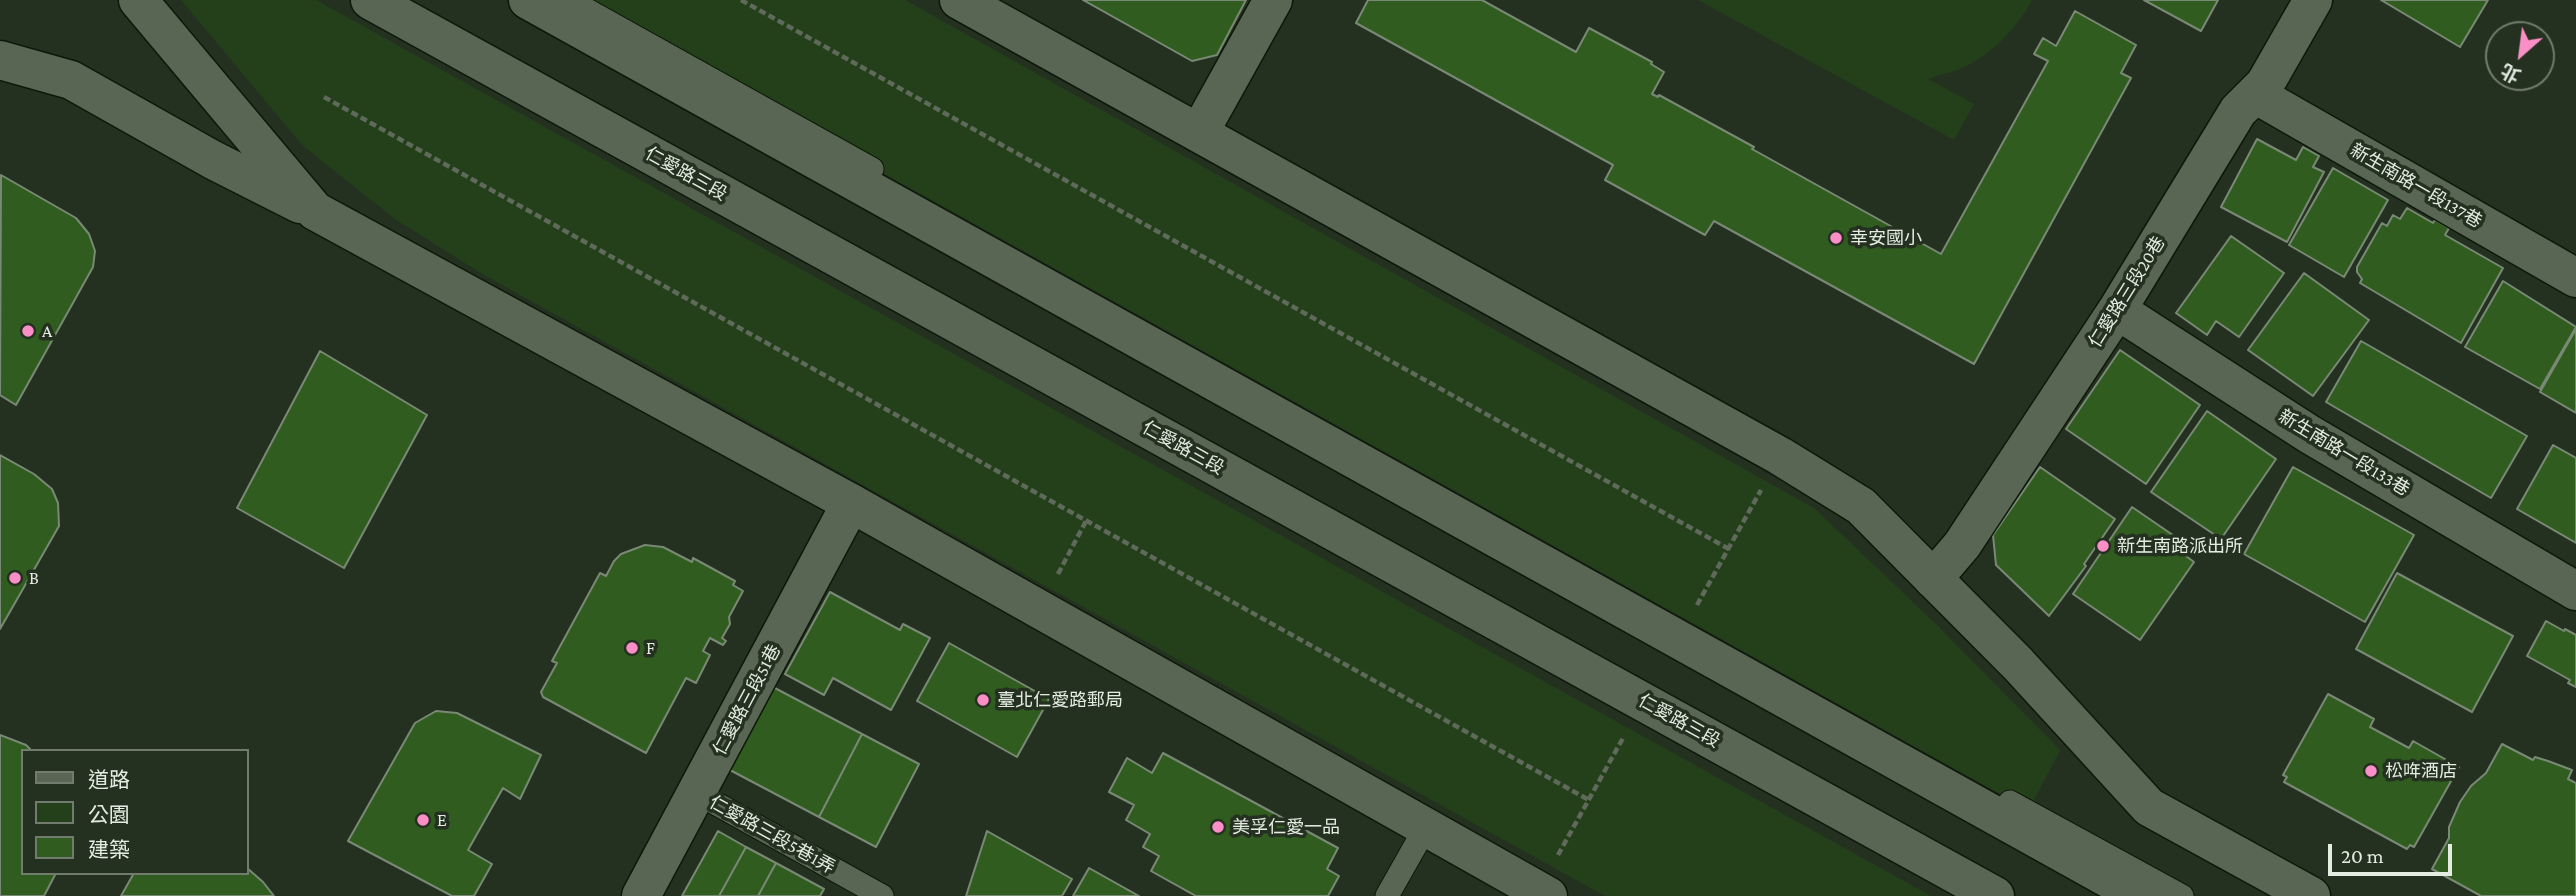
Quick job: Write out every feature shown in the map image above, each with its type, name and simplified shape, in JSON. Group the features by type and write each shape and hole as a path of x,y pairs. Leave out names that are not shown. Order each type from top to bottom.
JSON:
{"main road":[{"path":"138,0 315,211"},
{"name":"仁愛路三段","path":"370,0 1995,896"},
{"path":"528,0 2140,896"},
{"path":"959,0 1780,456 1861,506 2018,664 2149,807 2311,896"},
{"path":"1199,133 1273,0"},
{"name":"仁愛路三段20巷","path":"1933,579 1962,545 2117,310 2238,111 2265,84 2313,0"},
{"path":"0,60 71,80 213,160 315,211 851,503 1548,896"},
{"name":"新生南路一段137巷","path":"2255,94 2576,278"},
{"name":"新生南路一段133巷","path":"2117,310 2309,434 2576,591"},
{"name":"仁愛路三段51巷","path":"641,896 851,503"}],"lane":[{"path":"569,0 1686,625 2182,896"},
{"name":"仁愛路三段5巷1弄","path":"698,793 882,896"},
{"path":"1387,896 1426,827"}],"path":[{"path":"741,0 1728,549"},
{"path":"324,97 1589,800"}],"green space":[{"path":"181,0 316,0 1931,896 1605,896 484,275 395,219 303,146"},
{"path":"572,0 905,0 1814,508 1938,626 2060,750 2029,810"},
{"path":"1698,0 2032,0 2010,31 1982,57 1960,69 1928,79 1974,104 1954,140"}],"building":[{"path":"1083,0 1246,0 1217,55 1192,61"},
{"path":"1368,0 1482,0 1576,52 1589,28 1652,62 1651,64 1664,72 1652,94 1658,97 1659,95 1754,147 1752,149 1941,254 2048,61 2034,54 2043,38 2056,46 2075,11 2136,45 2121,73 2131,78 1974,364 1714,221 1705,235 1605,180 1613,165 1356,23"},
{"path":"2144,0 2218,0 2201,31"},
{"path":"2381,0 2488,0 2460,47"},
{"path":"2257,139 2296,160 2303,147 2319,156 2313,167 2324,172 2287,242 2221,207"},
{"path":"2333,168 2388,200 2344,277 2289,245"},
{"name":"A","path":"1,175 76,218 89,234 95,251 93,267 16,405 0,395"},
{"path":"2407,208 2433,223 2435,220 2449,228 2445,235 2503,268 2461,343 2360,283 2362,279 2357,267 2382,223 2387,226 2393,215 2400,219"},
{"path":"2231,236 2284,273 2239,337 2216,321 2207,335 2176,313"},
{"path":"2304,273 2369,320 2313,396 2248,350"},
{"path":"2503,281 2576,327 2540,389 2465,347"},
{"path":"2576,329 2576,413 2540,392"},
{"path":"2361,341 2527,436 2491,498 2326,402"},
{"path":"2120,350 2200,405 2146,484 2066,429"},
{"path":"320,351 427,415 344,568 237,508"},
{"path":"2207,411 2276,459 2221,539 2151,492"},
{"path":"2553,445 2576,458 2576,543 2517,509"},
{"name":"B","path":"0,455 34,474 52,489 58,503 59,526 0,629"},
{"path":"2040,467 2115,519 2084,564 2086,566 2049,616 1996,565 1993,535"},
{"path":"2293,467 2414,535 2365,622 2244,554"},
{"path":"2132,507 2183,542 2178,550 2194,562 2140,640 2073,594"},
{"name":"F","path":"645,545 663,547 692,562 693,558 735,581 733,585 743,591 729,617 730,624 722,638 726,641 723,645 710,638 703,651 710,655 696,683 686,678 646,753 543,697 541,692 557,663 552,661 600,573 606,576 621,554"},
{"path":"2397,573 2513,636 2472,712 2356,649"},
{"path":"830,592 900,630 903,624 930,638 891,710 833,678 824,695 785,674"},
{"path":"2546,621 2576,635 2576,687 2568,683 2570,680 2527,656"},
{"name":"臺北仁愛路郵局","path":"949,643 1049,699 1017,757 917,701"},
{"path":"771,686 862,734 819,817 728,769"},
{"name":"松哖酒店","path":"2328,694 2374,719 2370,727 2409,748 2413,741 2459,767 2414,847 2410,845 2407,849 2284,782 2287,777 2283,775"},
{"name":"E","path":"436,711 457,713 541,755 520,799 503,788 468,850 492,864 474,896 452,896 348,841 415,723"},
{"path":"862,734 919,764 876,847 819,817"},
{"path":"0,735 30,749 21,749 21,875 55,875 44,896 0,896"},
{"path":"2502,744 2533,760 2535,757 2572,770 2568,779 2576,783 2576,896 2481,896 2432,869 2449,838 2449,827 2460,802 2471,786 2486,773"},
{"name":"美孚仁愛一品","path":"1163,753 1338,848 1327,869 1339,876 1328,896 1196,896 1151,871 1159,856 1143,847 1150,834 1126,820 1134,805 1109,792 1127,758 1152,773"},
{"path":"718,831 746,847 719,896 682,896"},
{"path":"987,831 1072,879 1062,896 966,896"},
{"path":"746,847 776,863 758,896 719,896"},
{"path":"776,863 824,889 820,896 758,896"},
{"path":"1089,868 1139,896 1073,896"},
{"path":"248,869 274,896 121,896 133,875 248,875"}],"place":[{"name":"幸安國小","path":"1836,238"},
{"name":"A","path":"28,331"},
{"name":"新生南路派出所","path":"2103,546"},
{"name":"B","path":"15,578"},
{"name":"F","path":"632,648"},
{"name":"臺北仁愛路郵局","path":"983,700"},
{"name":"松哖酒店","path":"2371,771"},
{"name":"E","path":"423,820"},
{"name":"美孚仁愛一品","path":"1218,827"}]}
